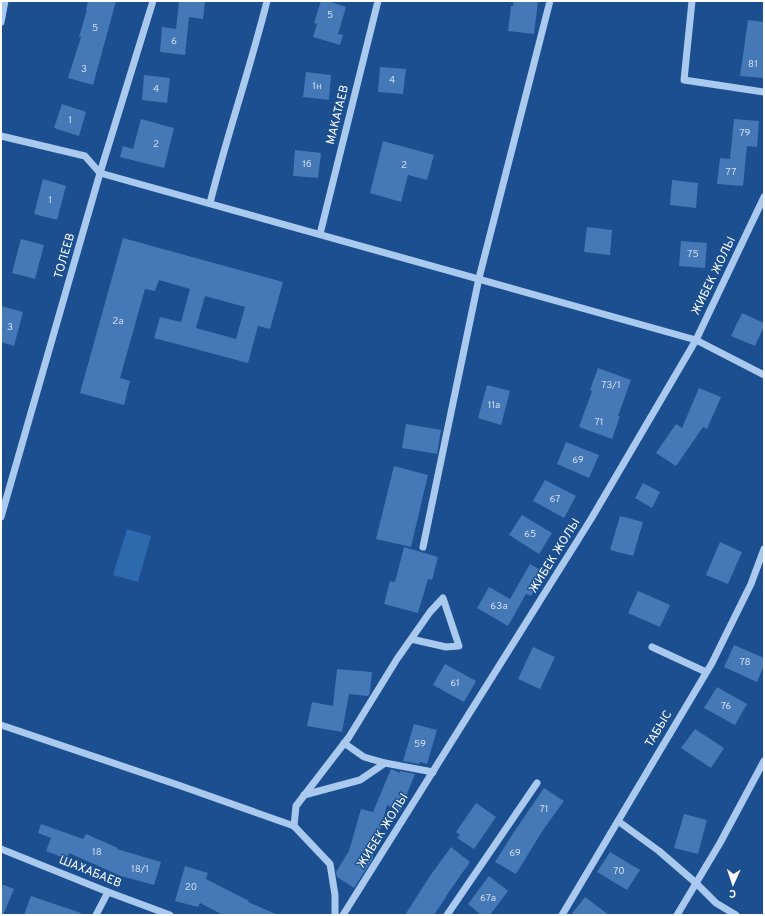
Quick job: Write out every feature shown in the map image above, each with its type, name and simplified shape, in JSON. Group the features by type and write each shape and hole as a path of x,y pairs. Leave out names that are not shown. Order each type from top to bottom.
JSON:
{"street":[{"path":"1,22 5,1"},
{"name":"ТОЛЕЕВ","path":"1,517 100,173 152,1"},
{"path":"210,203 222,156 254,53 267,1"},
{"name":"МАКАТАЕВ","path":"320,234 378,1"},
{"path":"423,547 478,278 550,1"},
{"path":"692,1 684,80 764,92"},
{"path":"1,136 85,156 100,173 696,340 764,375"},
{"name":"ЖИБЕК ЖОЛЫ","path":"343,915 591,519 696,340 764,197"},
{"name":"ТАБЫС","path":"562,915 706,672 752,584 764,549"},
{"path":"294,826 296,806 344,743 397,659 411,639 430,612 443,598 459,646 446,647 411,639"},
{"path":"652,647 706,672"},
{"path":"1,725 173,783 294,826 330,864 335,896 335,915"},
{"path":"344,743 364,757 385,763 433,772"},
{"path":"677,915 720,843 764,761"},
{"path":"304,795 360,780 385,763"},
{"path":"447,915 537,783"},
{"path":"618,820 659,851 696,883 716,903 736,915"},
{"name":"ШАХАБАЕВ","path":"1,849 170,915"},
{"path":"96,915 108,892"}],"shaded area":[{"path":"127,529 151,536 138,582 113,575"}],"building":[{"path":"88,1 116,1 93,85 68,78 81,37 79,37 87,10"},
{"path":"179,1 205,1 203,19 189,17 185,55 160,52 162,27 176,29"},
{"path":"321,1 328,1 346,7 338,34 343,35 340,45 313,37 317,24 314,23"},
{"path":"514,1 538,1 534,34 508,31 511,6 513,6"},
{"path":"748,20 764,22 764,78 740,76"},
{"path":"380,67 406,69 403,94 378,92"},
{"path":"306,72 331,75 329,100 303,97"},
{"path":"144,75 170,78 167,103 142,100"},
{"path":"62,104 86,112 79,136 54,128"},
{"path":"141,119 174,128 164,168 120,157 123,146 133,149"},
{"path":"734,119 759,121 757,147 747,146 743,186 717,184 720,158 730,159"},
{"path":"383,141 434,155 427,180 408,175 401,202 370,193"},
{"path":"295,150 321,153 318,178 293,176"},
{"path":"43,179 66,186 57,220 34,214"},
{"path":"672,180 698,183 696,208 670,205"},
{"path":"587,227 612,230 610,255 584,252"},
{"path":"123,238 283,282 270,329 258,326 248,363 154,338 160,317 181,322 190,289 159,280 155,291 145,289 120,378 130,381 124,405 80,393","holes":["205,296 245,307 236,339 196,328"]},
{"path":"21,239 44,245 35,279 12,273"},
{"path":"681,241 707,243 705,268 679,266"},
{"path":"1,306 23,312 14,346 1,342"},
{"path":"742,313 764,323 755,346 731,336"},
{"path":"598,368 631,380 618,416 620,416 612,439 579,427 592,391 590,390"},
{"path":"487,385 510,391 501,425 478,418"},
{"path":"699,388 721,397 707,429 703,427 676,466 656,453 676,424 682,428"},
{"path":"406,424 441,430 437,454 402,448"},
{"path":"566,442 599,455 589,478 557,464"},
{"path":"394,466 428,475 411,547 376,539"},
{"path":"545,480 576,496 564,518 533,501"},
{"path":"643,483 660,492 652,508 635,498"},
{"path":"522,515 552,533 539,554 509,535"},
{"path":"620,516 643,522 633,556 610,550"},
{"path":"720,542 742,552 728,584 706,575"},
{"path":"404,547 438,557 432,580 428,579 418,613 384,604 390,581 395,582"},
{"path":"530,564 544,572 531,596 526,594 508,626 477,608 489,587 510,599"},
{"path":"638,591 670,605 660,627 628,613"},
{"path":"734,645 764,658 764,665 757,682 724,667"},
{"path":"533,647 555,657 540,689 518,679"},
{"path":"445,664 476,681 464,702 433,685"},
{"path":"337,669 372,672 370,693 368,696 349,694 342,732 307,726 312,702 333,706"},
{"path":"717,687 747,704 735,725 704,708"},
{"path":"414,724 437,730 427,764 403,761"},
{"path":"695,729 724,748 711,768 681,748"},
{"path":"391,769 400,773 400,771 415,774 400,811 387,805 372,860 354,888 337,877 336,872 349,851 361,809 373,812"},
{"path":"544,788 564,801 543,830 516,874 495,862"},
{"path":"476,803 496,817 474,849 457,838 460,835 456,832"},
{"path":"684,814 707,820 698,854 674,848"},
{"path":"41,824 83,839 86,834 118,848 117,849 161,862 154,885 121,876 69,853 67,859 46,851 51,838 38,833"},
{"path":"451,847 470,862 434,915 405,915 430,876"},
{"path":"610,852 640,870 627,890 597,872"},
{"path":"185,866 208,873 206,879 249,901 248,902 278,915 223,915 200,903 198,907 175,901"},
{"path":"489,876 508,891 490,915 481,915 468,904"},
{"path":"1,884 14,889 3,915 1,915"},
{"path":"31,896 81,913 81,915 24,915"},
{"path":"585,897 609,915 571,915"}]}
